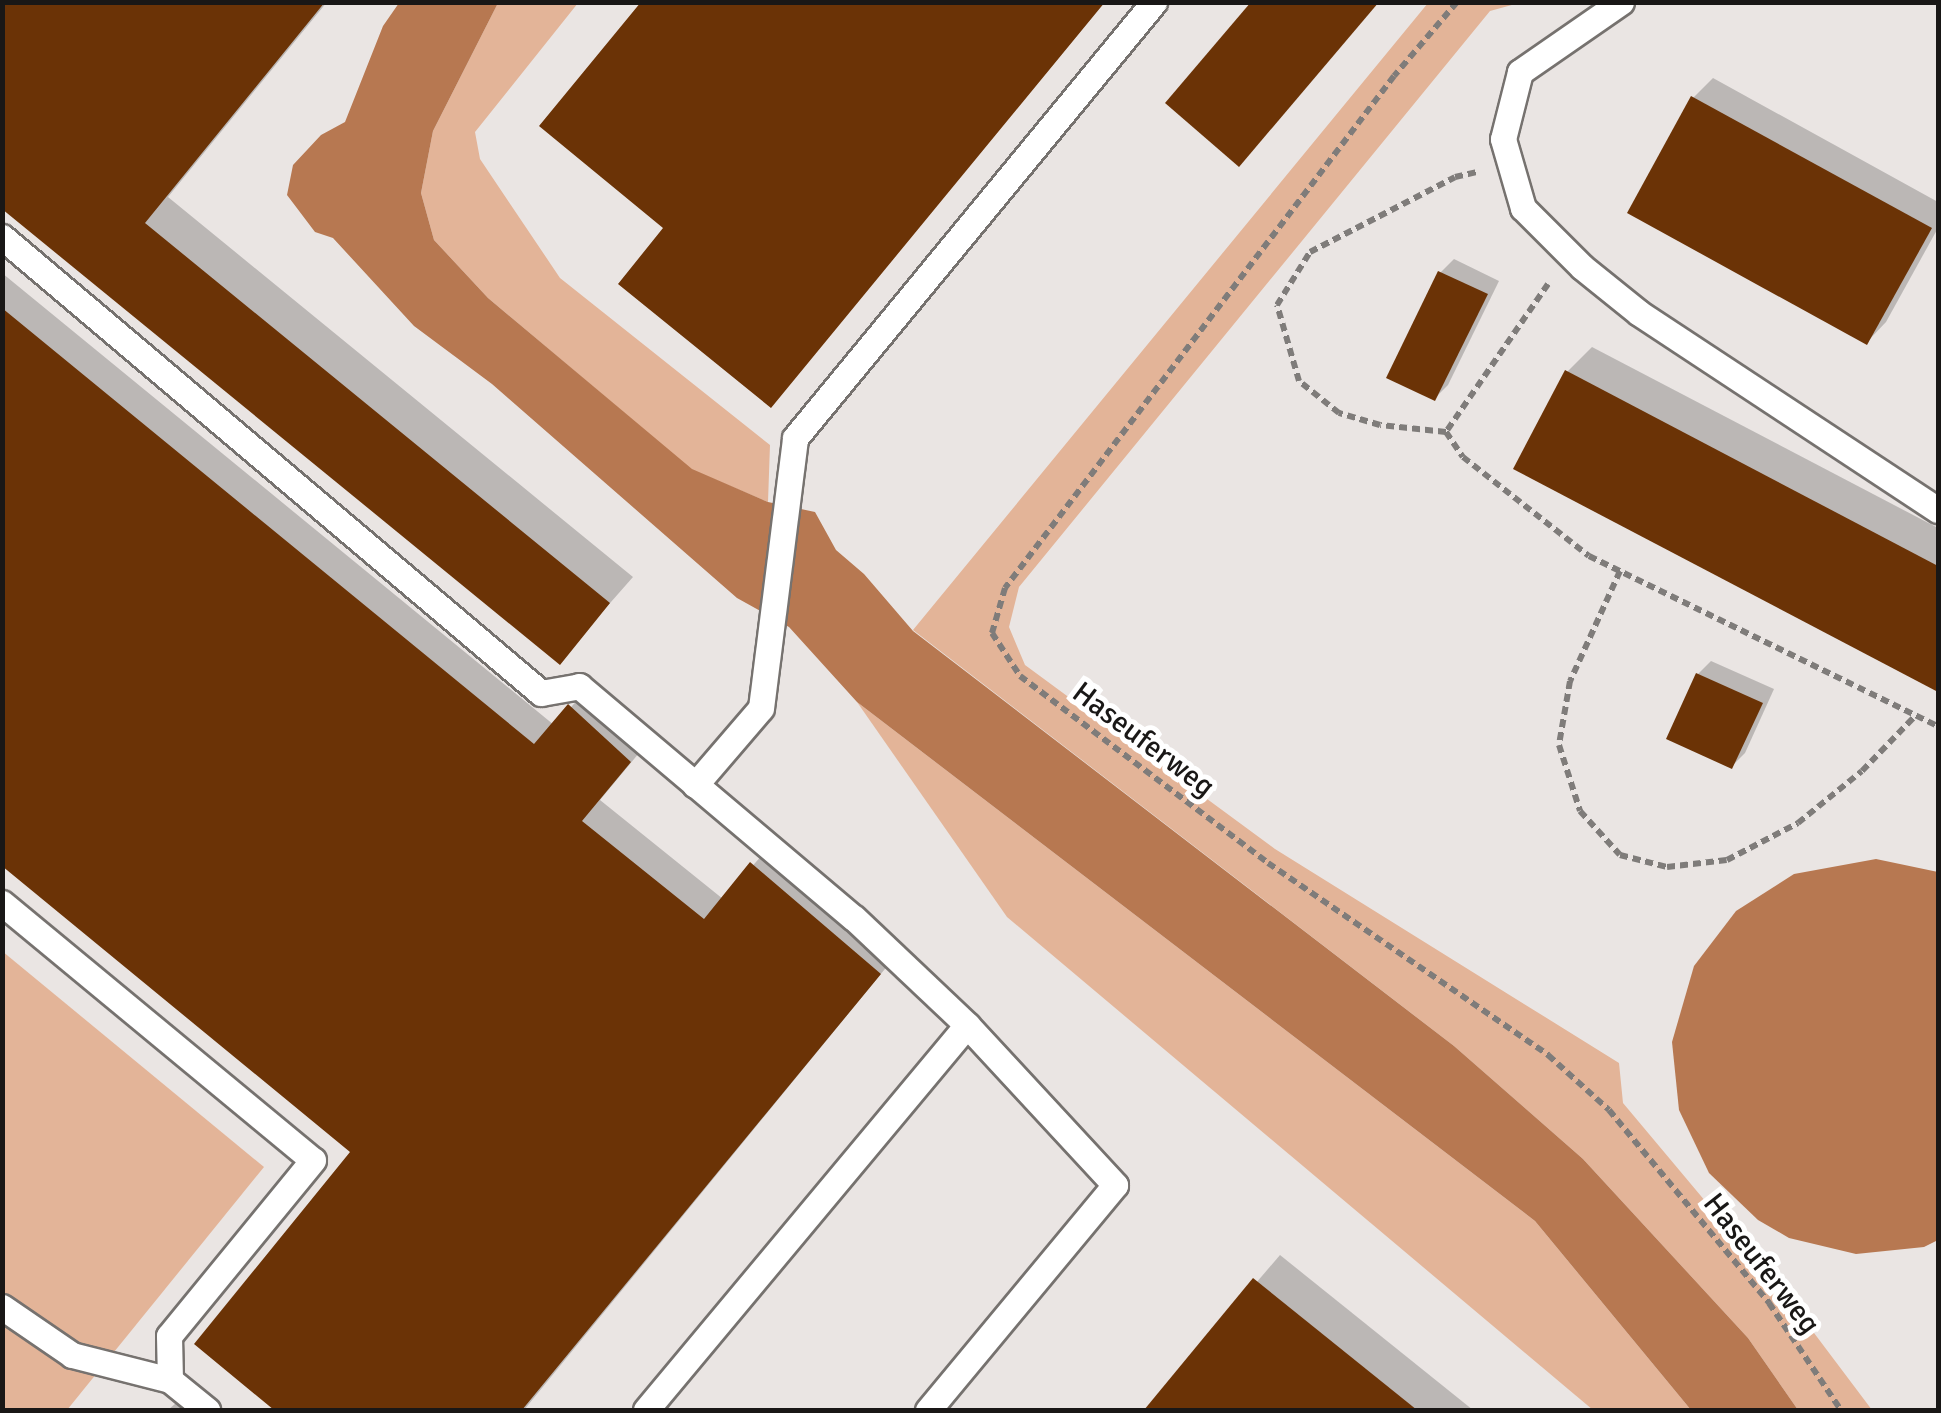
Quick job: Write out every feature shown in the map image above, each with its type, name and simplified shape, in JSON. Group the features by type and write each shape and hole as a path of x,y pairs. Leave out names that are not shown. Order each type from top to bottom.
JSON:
{"lane":[{"path":"696,784 761,708 794,438 1154,2"},
{"path":"1621,2 1520,72 1504,140 1523,208 1638,314 1938,510"},
{"path":"2,237 542,693 580,686 854,918 967,1026 1115,1185 928,1410"},
{"path":"2,903 313,1160 169,1336 170,1380"},
{"path":"646,1410 967,1026"},
{"path":"2,1307 72,1355 170,1380 207,1410"}],"path":[{"name":"Haseuferweg","path":"1457,2 1394,76 1006,588 992,633 1020,676 1268,863 1548,1056 1609,1110 1769,1304 1841,1410"},
{"path":"1447,432 1380,425 1338,413 1300,382 1277,305 1310,252 1455,177 1510,163"},
{"path":"1447,432 1568,253"},
{"path":"1447,432 1463,457 1589,556 1938,726"},
{"path":"1620,571 1570,680 1559,745 1580,811 1620,855 1667,867 1727,860 1798,823 1862,771 1917,715"}],"shaded area":[{"path":"399,3 498,3 433,131 421,193 434,240 488,298 692,469 768,502 815,512 836,550 864,574 913,631 1454,1046 1583,1159 1748,1338 1798,1410 1691,1410 1535,1221 857,702 789,627 737,598 492,384 414,326 333,238 315,232 287,195 293,165 321,135 345,122 383,26"},
{"path":"498,3 578,3 475,132 480,159 560,278 770,445 768,502 692,470 488,298 434,240 421,193 433,131"},
{"path":"1428,3 1519,3 1490,11 1019,587 1009,627 1025,665 1275,849 1619,1063 1623,1103 1799,1313 1872,1410 1798,1410 1748,1338 1583,1159 1454,1046 913,630"},
{"path":"857,702 1535,1221 1691,1410 1593,1410 1007,917"},
{"path":"1876,859 1938,872 1938,1240 1924,1247 1856,1254 1789,1238 1758,1220 1709,1173 1679,1110 1672,1042 1694,966 1736,911 1794,874"},
{"path":"2,951 264,1167 67,1410 3,1410"}],"building":[{"path":"2,2 325,2 145,223 610,603 560,665 2,209"},
{"path":"641,2 1105,2 771,408 618,284 663,228 539,126"},
{"path":"1251,2 1379,2 1239,167 1165,103"},
{"path":"1691,96 1932,228 1867,345 1627,213"},
{"path":"1438,271 1488,294 1435,401 1386,378"},
{"path":"2,308 534,744 568,704 631,762 582,821 704,919 750,862 881,974 522,1410 274,1410 194,1344 350,1152 2,866"},
{"path":"1565,370 1938,566 1938,692 1513,469"},
{"path":"1696,673 1763,703 1732,769 1666,739"},
{"path":"1253,1278 1417,1410 1144,1410"}]}
